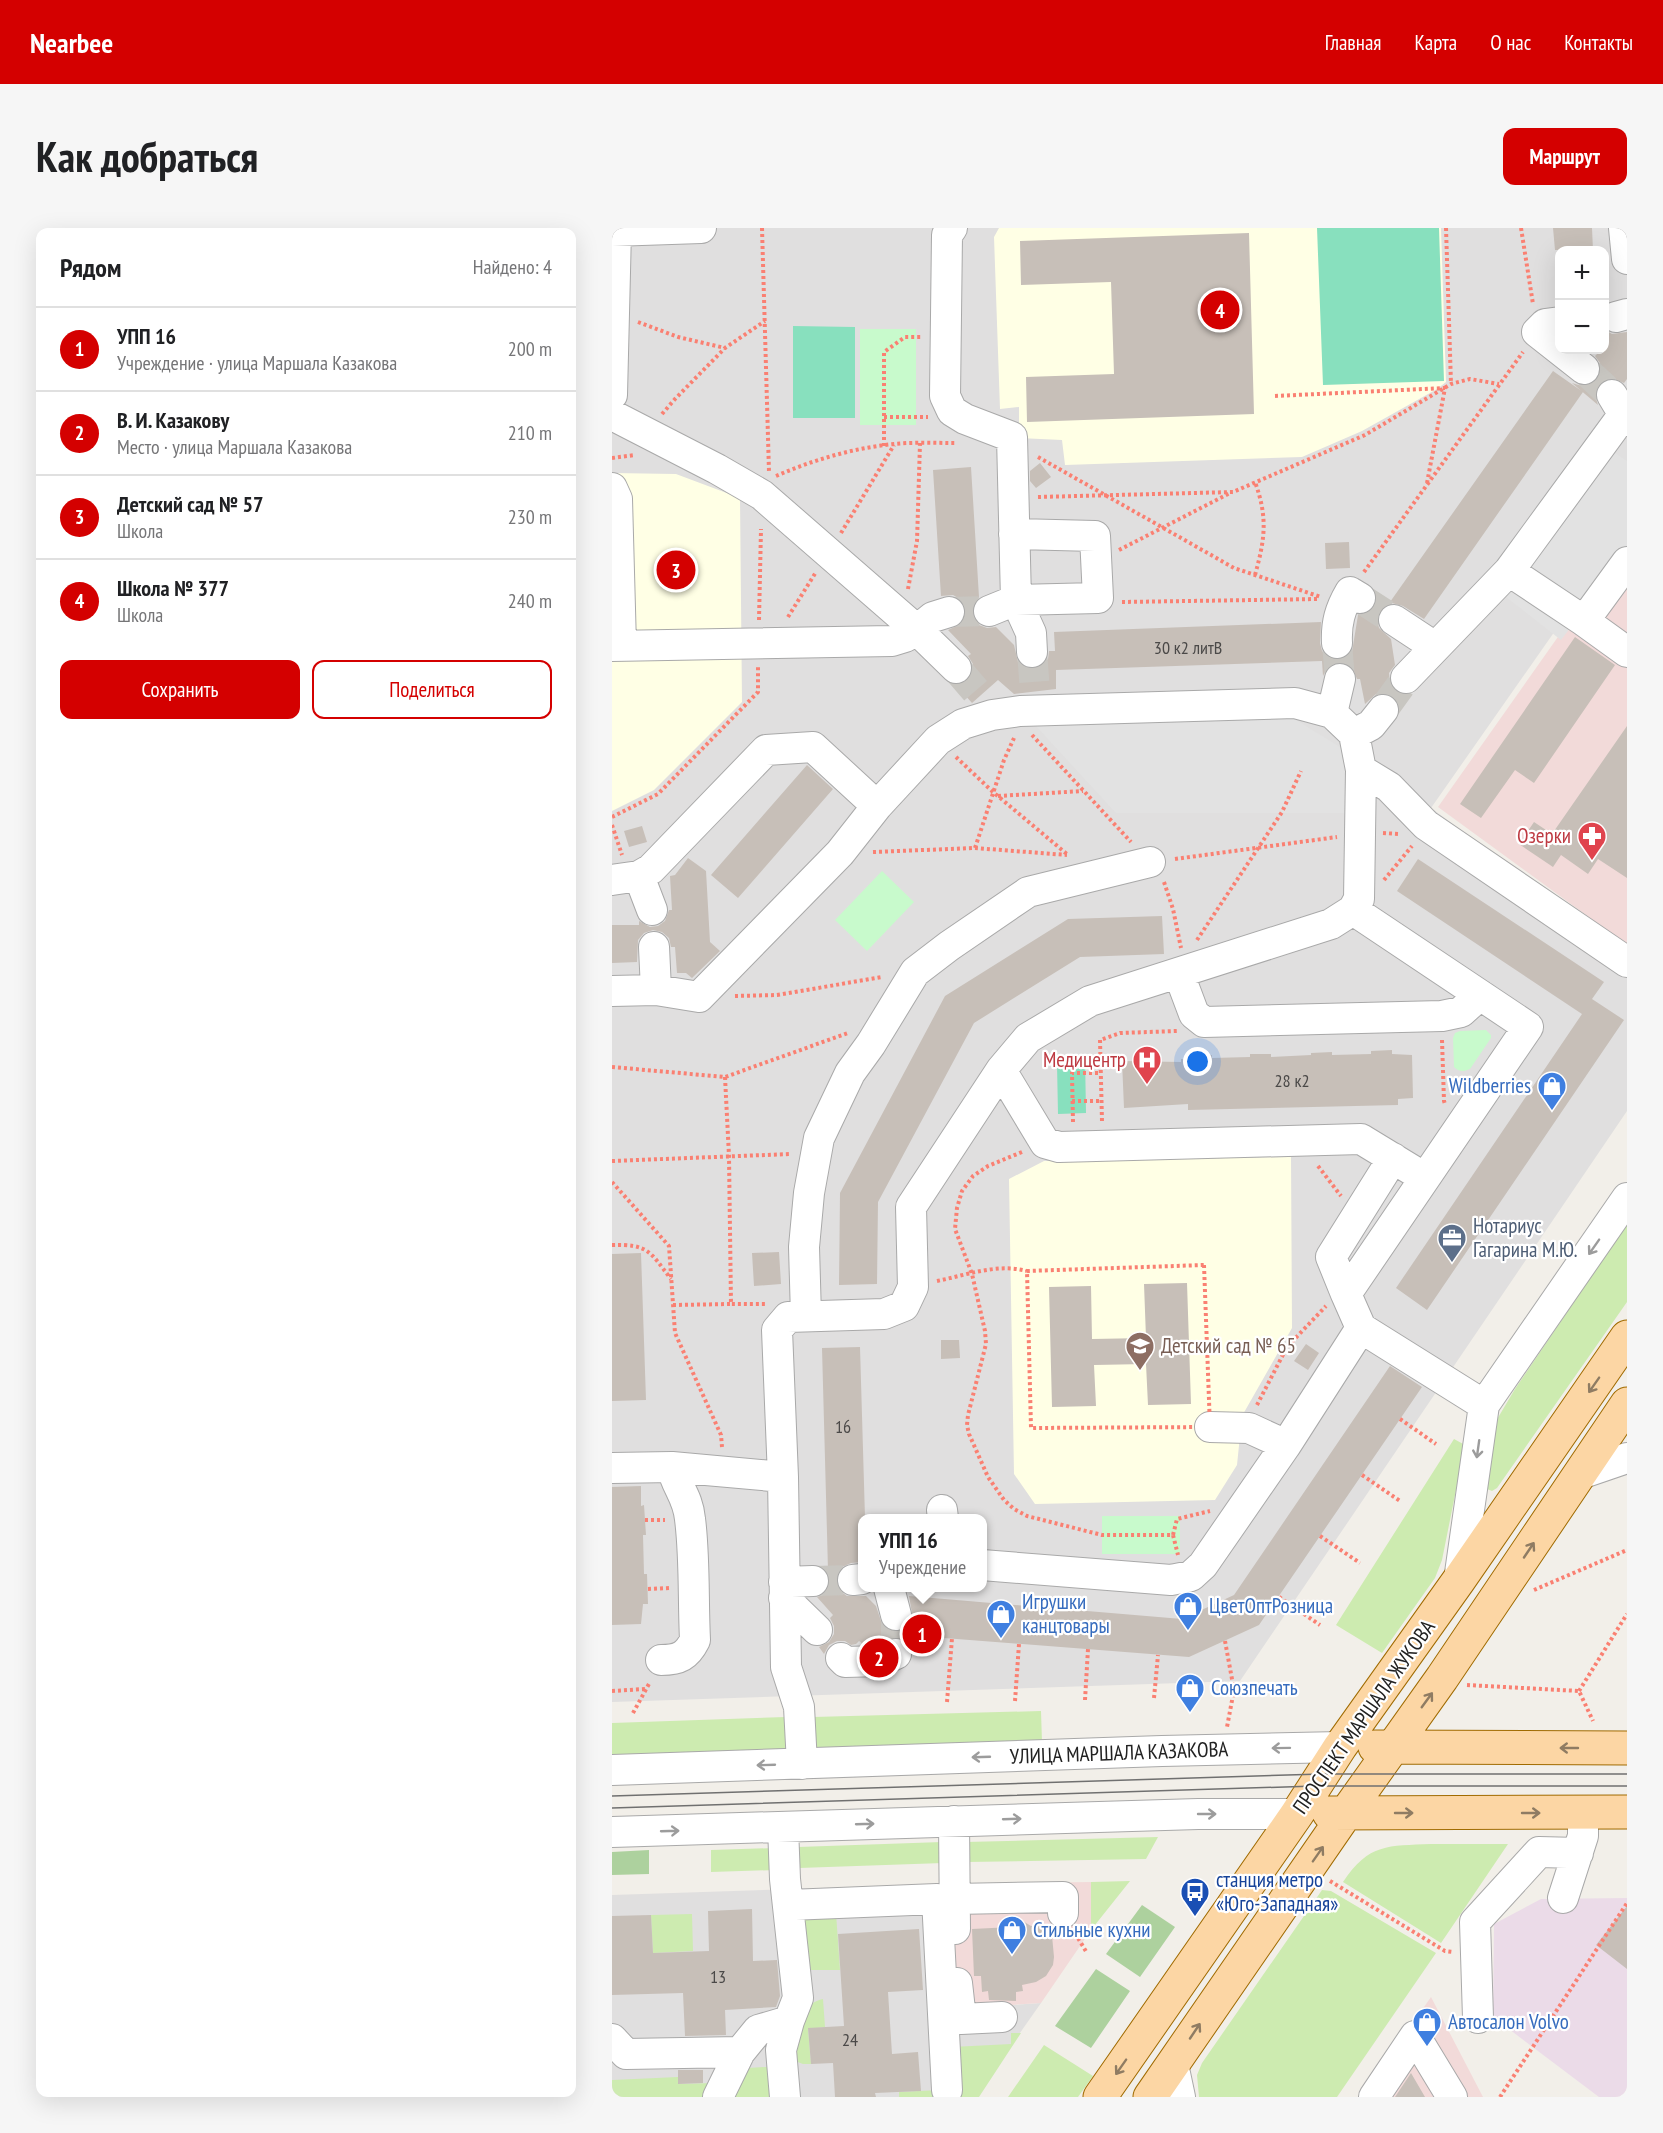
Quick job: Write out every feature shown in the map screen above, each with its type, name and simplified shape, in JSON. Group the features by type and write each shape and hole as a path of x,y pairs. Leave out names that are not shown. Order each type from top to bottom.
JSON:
{"main road":[{"name":"ПРОСПЕКТ МАРШАЛА ЖУКОВА","path":"1100,2097 1297,1814 1340,1747 1627,1337"},
{"name":"ПРОСПЕКТ МАРШАЛА ЖУКОВА","path":"1150,2097 1442,1678 1627,1404"},
{"name":"УЛИЦА МАРШАЛА КАЗАКОВА","path":"1340,1747 1627,1748"},
{"path":"1297,1814 1627,1812"}],"street":[{"path":"612,395 614,231 701,228"},
{"path":"952,228 947,235 945,396 952,411 965,419 1012,437 1016,600 1031,633 1032,652"},
{"path":"1624,228 1627,259"},
{"path":"1546,316 1545,324 1537,332 1584,369"},
{"path":"1406,678 1509,571 1618,422 1622,412"},
{"path":"612,415 762,495 910,624 956,668"},
{"path":"612,488 617,499 616,646 892,641 905,637 910,624"},
{"path":"989,611 1016,600 1098,598 1095,536 1014,534"},
{"path":"1584,621 1627,561"},
{"path":"1509,571 1627,652"},
{"path":"1337,643 1336,625 1341,607 1350,592 1362,586"},
{"path":"910,624 949,612"},
{"path":"1394,620 1435,647"},
{"path":"1332,713 1340,679"},
{"path":"612,991 656,990 699,997 840,853 877,806 938,740 963,724 1014,708 1295,703 1332,713 1354,734 1361,770 1361,833 1359,899 1353,910 1331,924 1182,969 1090,1001 1028,1038 1001,1070 911,1206 913,1287 904,1306 884,1314 796,1316 777,1330 783,1477 786,1666 799,1707 802,1764"},
{"path":"1354,734 1371,725 1383,710"},
{"path":"652,910 625,878 651,869 766,750 813,747 877,806"},
{"path":"1361,770 1389,787 1426,825 1627,962"},
{"path":"796,1316 809,1193 819,1138 850,1073 871,1044 915,972 1028,892 1150,862"},
{"path":"1346,1294 1528,1027 1353,910"},
{"path":"654,947 656,990"},
{"path":"1182,969 1194,1014 1204,1022 1442,1016 1461,1012 1480,995"},
{"path":"1001,1070 1059,1145 1103,1146 1361,1139 1425,1178"},
{"path":"1393,1158 1331,1257 1361,1328 1484,1405"},
{"path":"1459,1580 1484,1405 1627,1198"},
{"path":"987,1565 1171,1580 1191,1576 1203,1565 1286,1445 1361,1328"},
{"path":"1210,1427 1249,1428 1286,1445"},
{"path":"1580,1474 1627,1458"},
{"path":"612,1468 672,1467 783,1477"},
{"path":"661,1660 676,1660 689,1653 695,1640 690,1518 686,1497 674,1480 672,1467"},
{"path":"784,1590 813,1581"},
{"path":"784,1590 817,1630"},
{"path":"841,1658 845,1662 881,1661 896,1654"},
{"name":"УЛИЦА МАРШАЛА КАЗАКОВА","path":"612,1770 1340,1747"},
{"path":"1563,1898 1583,1836 1583,1813"},
{"path":"612,1832 1198,1814 1297,1814"},
{"path":"954,1821 956,1975 961,2019 1002,2017"},
{"path":"783,1827 785,1879 798,1998 781,2050 785,2097"},
{"path":"1478,2018 1475,1922 1539,1852 1578,1853"},
{"path":"954,1899 1063,1897 1069,1924"},
{"path":"789,1905 937,1899 947,2090"},
{"path":"718,2097 740,2052 758,2030 789,2021"},
{"path":"1374,2097 1416,2036 1452,2097"},
{"path":"612,2039 626,2054 740,2052"},
{"path":"1173,2064 1180,2097"}],"path":[{"path":"762,228 769,478 800,465 842,453 895,444"},
{"path":"1446,228 1451,384"},
{"path":"1521,228 1546,316"},
{"path":"614,313 678,337 725,348"},
{"path":"647,433 675,399 725,348 765,321"},
{"path":"884,446 884,352 905,337 916,337"},
{"path":"1362,586 1427,485 1527,346"},
{"path":"1112,554 1233,492 1365,435 1451,384 1470,380 1499,384"},
{"path":"1275,396 1445,388"},
{"path":"1427,485 1445,388"},
{"path":"884,417 916,417"},
{"path":"910,624 917,541 920,443"},
{"path":"1038,457 1234,568 1326,599 1119,602 1098,598"},
{"path":"1255,482 1262,501 1265,521 1263,545 1255,575"},
{"path":"1036,497 1233,492"},
{"path":"612,818 658,794 758,692 762,495"},
{"path":"1014,708 1084,791 1150,862 1164,881 1173,909 1182,969"},
{"path":"975,849 993,792 1014,708"},
{"path":"840,853 975,849 1069,856 993,792 938,740"},
{"path":"1182,969 1282,812 1301,771"},
{"path":"998,796 1084,791"},
{"path":"1150,862 1361,833 1400,834"},
{"path":"1383,881 1413,845"},
{"path":"699,997 777,995 915,972"},
{"path":"1103,1146 1100,1040 1120,1032 1185,1031 1194,1014"},
{"path":"1442,1016 1444,1101 1459,1128"},
{"path":"612,1067 725,1077 853,1031"},
{"path":"1101,1073 1071,1073 1072,1101 1059,1145 988,1166 973,1176 962,1191 957,1208 955,1230 972,1274 986,1344 967,1425 988,1478 1004,1500 1014,1509 1027,1516 1102,1535 1173,1535 1183,1578"},
{"path":"725,1077 729,1156 731,1304"},
{"path":"1072,1101 1102,1101"},
{"path":"1293,1140 1314,1161 1342,1196 1355,1220"},
{"path":"612,1161 816,1153"},
{"path":"612,1182 669,1245 675,1334 721,1435 725,1471"},
{"path":"612,1245 632,1245 645,1248 672,1280"},
{"path":"913,1287 993,1268 1012,1267 1027,1271 1204,1265 1210,1427 1031,1428 1027,1271"},
{"path":"673,1305 769,1304 796,1316"},
{"path":"1400,1419 1437,1444"},
{"path":"1362,1475 1400,1501"},
{"path":"1320,1536 1360,1563"},
{"path":"1533,1590 1627,1550"},
{"path":"1279,1597 1320,1625"},
{"path":"1579,1691 1627,1614"},
{"path":"947,1702 952,1638"},
{"path":"1225,1641 1234,1690 1225,1736"},
{"path":"1016,1701 1019,1644"},
{"path":"1085,1700 1088,1649"},
{"path":"1154,1698 1158,1655"},
{"path":"633,1713 661,1660"},
{"path":"1466,1685 1579,1691"},
{"path":"612,1691 646,1689"},
{"path":"1579,1691 1596,1728"},
{"path":"1325,1878 1445,1951"},
{"path":"1500,2097 1627,1903"},
{"path":"1069,1924 1087,1953"}],"shaded area":[{"path":"612,228 1627,228 1627,528 1431,808 1627,951 1627,1111 1240,1681 612,1702"},
{"path":"999,228 1441,228 1446,382 1362,431 1302,457 1065,465 1062,440 1019,438 1019,407 1000,409 994,237"},
{"path":"1609,449 1627,461 1627,549 1584,610 1519,569"},
{"path":"612,473 676,474 740,498 742,702 654,790 612,811"},
{"path":"1627,539 1627,945 1438,807"},
{"path":"1513,578 1574,623 1561,640 1501,593"},
{"path":"1291,717 1348,752 1350,813 1116,813 1036,726"},
{"name":"Детский сад № 65","path":"1291,1157 1292,1328 1242,1416 1237,1465 1215,1500 1035,1504 1014,1474 1009,1179 1044,1161"},
{"path":"1091,1882 1091,1930 1041,2003 948,2009 943,1884"},
{"path":"943,1884 949,2009 1041,2003 975,2097 612,2097 612,1895"},
{"path":"1627,1898 1627,2097 1599,2097 1493,2017 1494,1924 1541,1899"},
{"name":"Автосалон Volvo","path":"1431,1997 1483,2097 1361,2097"}],"green space":[{"path":"1317,228 1439,228 1444,381 1323,385"},
{"path":"793,326 855,327 855,418 793,418"},
{"path":"860,329 916,329 916,425 860,425"},
{"path":"882,871 914,902 867,951 835,920"},
{"path":"1486,1030 1491,1038 1470,1069 1461,1071 1456,1069 1453,1038 1455,1033"},
{"path":"1085,1056 1086,1113 1058,1114 1057,1064"},
{"path":"1627,1224 1627,1302 1497,1488 1492,1491 1487,1489 1496,1421 1515,1389"},
{"path":"1454,1439 1465,1445 1442,1560 1435,1578 1382,1653 1336,1625"},
{"path":"1102,1516 1180,1516 1180,1554 1102,1554"},
{"path":"1041,1711 1042,1742 814,1749 813,1717"},
{"path":"786,1717 788,1750 612,1756 612,1723"},
{"path":"1158,1837 1146,1859 966,1862 965,1842"},
{"path":"942,1842 943,1863 799,1868 798,1847"},
{"path":"1508,1844 1441,1943 1343,1882 1352,1869 1371,1853 1403,1845"},
{"path":"774,1848 775,1870 711,1872 711,1850"},
{"path":"649,1850 649,1874 612,1875 612,1852"},
{"path":"1130,1881 1091,1930 1091,1882"},
{"path":"1322,1890 1331,1891 1436,1953 1337,2097 1199,2097 1197,2075 1202,2063"},
{"path":"1142,1905 1175,1927 1140,1977 1106,1954"},
{"path":"836,1913 840,1970 807,1970 803,1915"},
{"path":"692,1914 693,1951 653,1953 651,1915"},
{"path":"1096,1969 1130,1991 1091,2048 1055,2026"},
{"path":"823,1999 825,2027 808,2029 811,2064 795,2061 797,2033 802,2015 814,2002"},
{"path":"1011,2033 1021,2033 979,2097 961,2097 954,2088 952,2047 1011,2044"},
{"path":"1044,2045 1093,2076 1078,2097 1008,2097"},
{"path":"748,2068 770,2068 776,2097 728,2097"},
{"path":"678,2077 678,2084 715,2083 707,2097 612,2097 612,2080"},
{"path":"940,2090 946,2097 899,2097 899,2092"}],"building":[{"path":"1553,228 1592,228 1593,246 1555,246 1555,250"},
{"path":"1249,233 1254,414 1027,422 1026,377 1114,374 1111,282 1021,285 1020,241"},
{"path":"1609,332 1627,332 1627,379 1624,383 1612,378 1603,381 1597,387 1595,395 1598,405 1572,383 1582,386 1590,385 1598,379 1601,371 1600,363 1595,356 1609,354"},
{"path":"1553,371 1583,392 1424,619 1403,606 1390,602"},
{"path":"1040,463 1051,477 1036,488 1030,481 1030,471"},
{"path":"971,467 979,597 974,604 964,604 953,595 941,596 933,470"},
{"path":"1349,542 1350,568 1326,569 1325,543"},
{"path":"1376,592 1385,598 1386,605 1379,611 1377,620 1379,628 1391,639 1395,665 1389,673 1390,683 1401,695 1409,695 1400,708 1394,697 1385,693 1376,694 1365,704 1360,679 1357,679 1352,667 1343,662 1334,663 1327,668 1323,676 1322,661 1056,670 1056,689 1014,694 998,680 972,703 956,685 969,680 973,672 973,664 968,656 971,654 948,630 961,624 972,613 979,625 987,628 996,627 1014,645 1018,662 1025,668 1032,669 1042,666 1048,659 1049,651 1055,651 1054,632 1321,622 1322,651 1329,658 1338,660 1352,652 1358,615 1368,613 1374,607 1377,599"},
{"path":"1575,637 1615,665 1534,783 1515,770 1481,818 1460,804"},
{"path":"1627,726 1627,878 1598,859 1588,874 1561,855 1553,867 1519,844 1534,822 1552,834"},
{"path":"807,765 833,789 738,898 711,875"},
{"path":"642,826 647,842 629,847 624,831"},
{"path":"688,858 706,871 710,942 720,951 692,978 686,973 677,973 675,947 671,947 669,938 662,932 653,930 644,933 638,940 637,962 612,963 612,925 639,925 639,921 650,927 658,926 665,921 669,910 672,910 670,876 675,875"},
{"path":"1418,859 1604,982 1592,999 1624,1020 1427,1310 1396,1288 1582,1014 1397,891"},
{"path":"1162,916 1164,954 1080,957 974,1023 878,1202 877,1284 839,1285 840,1193 945,996 1068,919"},
{"path":"1392,1050 1392,1054 1412,1055 1413,1098 1398,1099 1398,1105 1188,1110 1188,1104 1124,1108 1122,1061 1181,1062 1181,1059 1191,1059 1191,1056 1212,1055 1212,1058 1271,1054 1271,1057 1332,1052 1332,1055 1371,1054 1371,1051"},
{"path":"779,1252 781,1284 754,1286 752,1253"},
{"path":"641,1253 646,1400 612,1401 612,1254"},
{"path":"1187,1283 1191,1404 1148,1405 1146,1364 1094,1365 1096,1406 1052,1407 1049,1287 1091,1286 1092,1339 1146,1338 1144,1284"},
{"path":"941,1340 959,1340 960,1358 941,1359"},
{"path":"1306,1344 1319,1353 1308,1370 1294,1361"},
{"path":"860,1347 865,1514 858,1514 858,1562 842,1567 837,1574 836,1582 840,1591 847,1596 866,1596 876,1606 883,1627 900,1632 906,1640 897,1637 877,1644 863,1644 859,1641 851,1645 845,1641 837,1641 829,1645 824,1654 819,1647 829,1642 834,1634 834,1626 830,1618 833,1615 817,1597 828,1590 830,1581 826,1570 828,1570 822,1348"},
{"path":"1390,1366 1422,1387 1259,1625 1189,1657 905,1635 905,1629 913,1619 909,1596 1182,1619 1234,1595"},
{"path":"641,1486 641,1506 644,1505 646,1535 643,1535 644,1574 647,1574 648,1604 643,1604 641,1624 612,1625 612,1487"},
{"path":"1627,1906 1627,1969 1596,1945"},
{"path":"752,1909 753,1961 777,1960 780,1996 776,2007 725,2010 726,2035 685,2036 683,1993 612,1995 612,1916 651,1915 653,1953 709,1951 708,1911"},
{"path":"1021,1920 1031,1926 1051,1925 1053,1965 1046,1976 1036,1982 1022,1985 1023,1991 1016,1992 1016,2001 989,2000 988,1991 982,1992 981,1976 974,1976 972,1929 1012,1927"},
{"path":"919,1929 923,1990 888,1992 892,2054 918,2052 921,2091 875,2093 876,2097 835,2097 833,2063 811,2064 808,2028 844,2026 838,1934"},
{"path":"678,2070 703,2070 703,2083 678,2084"},
{"path":"1411,2073 1425,2097 1395,2097"}],"tunnel":[{"path":"1584,369 1612,395"},
{"path":"1360,598 1394,620"},
{"path":"949,612 989,611"},
{"path":"1337,643 1340,679"},
{"path":"1032,652 1035,691"},
{"path":"956,668 981,697"},
{"path":"1383,710 1406,678"},
{"path":"813,1581 853,1580"},
{"path":"896,1615 896,1654"}],"tram line":[{"path":"612,1796 1322,1774 1627,1774"},
{"path":"612,1808 1315,1786 1627,1786"}],"place":[{"name":"Школа № 377","path":"1220,310"},
{"name":"Детский сад № 57","path":"676,570"},
{"name":"Озерки","path":"1592,862"},
{"name":"Медицентр","path":"1147,1086"},
{"name":"Wildberries","path":"1552,1112"},
{"name":"Нотариус Гагарина М.Ю.","path":"1452,1264"},
{"name":"Детский сад № 65","path":"1140,1372"},
{"name":"ЦветОптРозница","path":"1188,1632"},
{"name":"УПП 16","path":"922,1634"},
{"name":"Игрушки канцтовары","path":"1001,1640"},
{"name":"В. И. Казакову","path":"879,1658"},
{"name":"Союзпечать","path":"1190,1714"},
{"name":"станция метро «Юго-Западная»","path":"1195,1918"},
{"name":"Стильные кухни","path":"1012,1956"},
{"name":"Автосалон Volvo","path":"1427,2048"}]}
